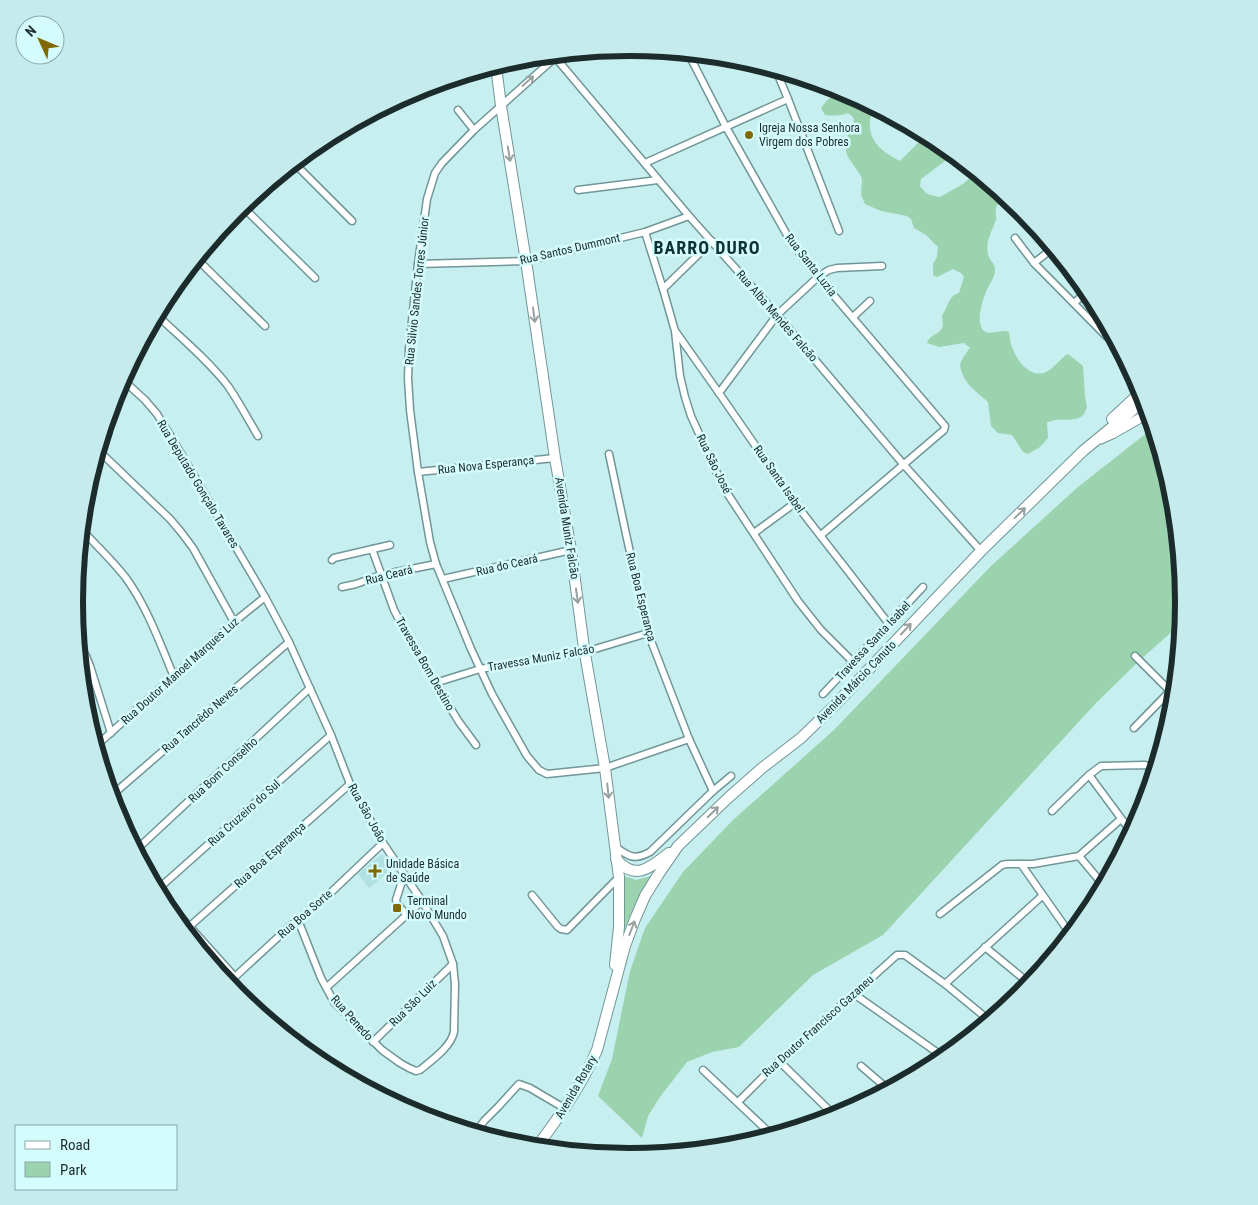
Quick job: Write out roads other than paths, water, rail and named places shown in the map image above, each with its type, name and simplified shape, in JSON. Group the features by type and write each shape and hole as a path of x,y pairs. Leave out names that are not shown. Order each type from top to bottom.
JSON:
{"main road":[{"name":"Avenida Muniz Falcão","path":"497,73 555,458 571,550 585,652 605,768 619,877 619,927 612,991"},
{"path":"1083,451 1107,424 1135,397"},
{"name":"Avenida Márcio Canuto","path":"612,991 625,946 645,896 678,846 762,768 801,738 834,706 980,551 1083,451 1138,405"},
{"path":"1094,442 1142,417"},
{"path":"616,859 624,867 635,872 649,868 678,846"},
{"name":"Avenida Rotary","path":"541,1141 591,1064 597,1050 612,991"}],"street":[{"name":"Rua Santa Luzia","path":"692,60 726,127 791,242 818,277 945,426 944,430 904,465"},
{"name":"Rua Alba Mendes Falcão","path":"560,61 658,180 980,551"},
{"name":"Rua Silvio Sandes Torres Júnior","path":"549,63 474,130 442,163 435,173 427,199 418,264 409,349 408,378 418,472 430,542 436,564 480,669 522,748 539,770 547,774 605,768 689,739"},
{"path":"779,78 839,231"},
{"path":"645,163 788,99"},
{"path":"458,110 474,130"},
{"path":"298,167 352,221"},
{"path":"578,190 658,180"},
{"path":"248,212 315,278"},
{"name":"Rua Santos Dummont","path":"418,264 526,261 645,232 689,216"},
{"name":"Rua São José","path":"645,232 664,289 675,331 680,376 691,416 716,471 727,493 806,612 853,662"},
{"path":"1015,238 1034,263 1102,328"},
{"path":"664,289 712,241"},
{"path":"1034,263 1048,252"},
{"path":"201,263 265,326"},
{"path":"719,393 777,315 818,277 829,270 837,268 882,266"},
{"path":"1074,303 1081,297"},
{"path":"853,316 870,301"},
{"path":"162,320 228,386 258,436"},
{"name":"Rua Santa Isabel","path":"675,331 795,504 889,624"},
{"name":"Rua Deputado Gonçalo Tavares","path":"128,384 145,400 161,421 265,597"},
{"name":"Rua Boa Esperança","path":"609,454 648,633 689,739 713,791"},
{"path":"103,455 182,532 193,548 234,622"},
{"name":"Rua Nova Esperança","path":"418,472 459,471 555,458"},
{"path":"821,535 904,465"},
{"path":"754,533 795,504"},
{"path":"87,535 126,578 136,593 174,676"},
{"path":"332,560 390,545"},
{"name":"Travessa Bom Destino","path":"372,549 394,610 405,631 459,722 476,745"},
{"name":"Rua do Ceará","path":"443,580 571,550"},
{"name":"Rua Ceará","path":"342,587 381,575 436,564"},
{"name":"Travessa Santa Isabel","path":"823,694 923,588"},
{"name":"Rua Doutor Manoel Marques Luz","path":"101,742 234,622 265,597"},
{"name":"Rua São João","path":"265,597 289,642 310,688 350,784 383,843 443,936 453,964 453,1036 434,1058 420,1070 416,1071"},
{"name":"Travessa Muniz Falcão","path":"435,683 480,669 585,652 648,633"},
{"name":"Rua Tancrêdo Neves","path":"116,790 289,642"},
{"path":"85,655 111,733"},
{"path":"1135,656 1168,689"},
{"name":"Rua Bom Conselho","path":"140,847 310,688"},
{"path":"1134,728 1167,698"},
{"name":"Rua Cruzeiro do Sul","path":"161,884 331,735"},
{"path":"1052,811 1101,766 1145,765 1149,767"},
{"path":"1089,775 1127,826"},
{"path":"614,846 629,856 636,858 644,856 731,776"},
{"name":"Rua Boa Esperança","path":"190,926 350,784"},
{"path":"940,914 998,868 1006,864 1055,861 1079,856 1122,819"},
{"name":"Rua Boa Sorte","path":"235,977 324,899 383,843"},
{"path":"1079,856 1099,880"},
{"path":"1021,864 1066,929"},
{"path":"404,875 396,900 407,915"},
{"path":"532,895 561,930 567,930 619,877"},
{"path":"985,1017 946,984 1042,896"},
{"path":"327,987 422,901"},
{"name":"Rua Penedo","path":"298,920 321,978 334,1002 374,1042 400,1063 416,1071"},
{"path":"188,923 235,977"},
{"path":"985,947 1024,979"},
{"name":"Rua Doutor Francisco Gazaneu","path":"738,1102 779,1061 898,955 901,954 946,984"},
{"name":"Rua São Luiz","path":"374,1042 453,964"},
{"path":"854,994 938,1053"},
{"path":"779,1061 829,1110"},
{"path":"861,1066 884,1085"},
{"path":"703,1070 767,1131"},
{"path":"479,1128 519,1084 530,1088 564,1108"}],"place":[{"name":"Igreja Nossa Senhora Virgem dos Pobres","path":"749,135"},
{"name":"Unidade Básica de Saúde","path":"375,871"},
{"name":"Terminal Novo Mundo","path":"397,908"}],"district":[{"name":"BARRO DURO","path":"707,248"}]}
